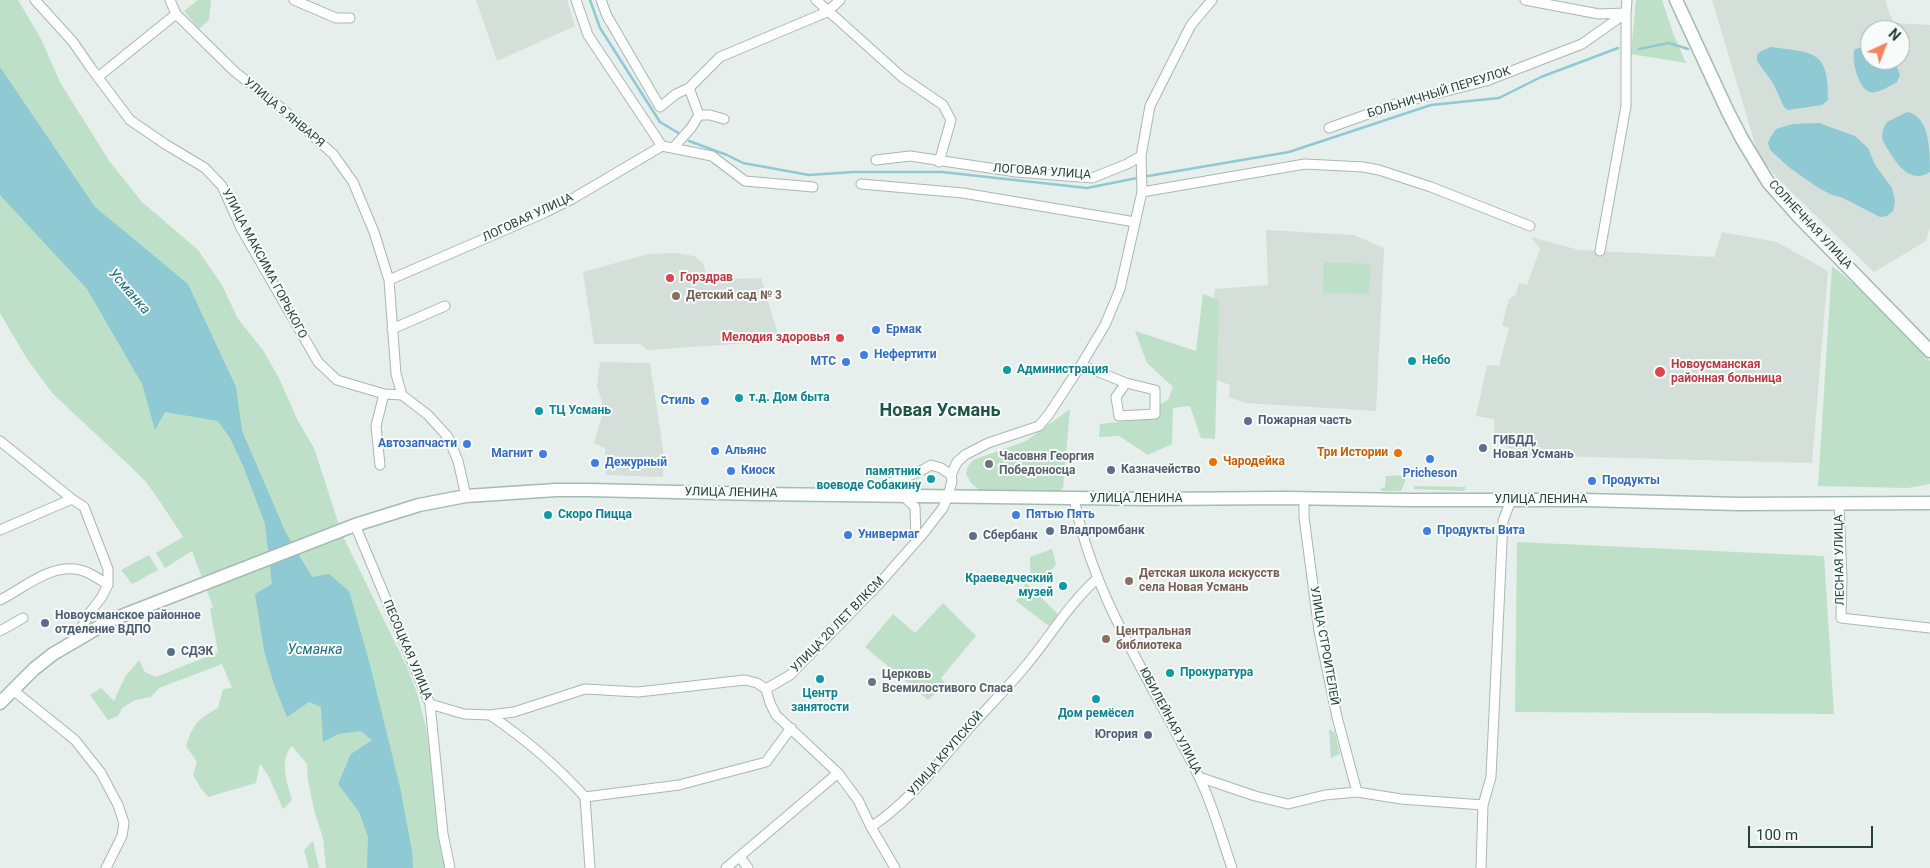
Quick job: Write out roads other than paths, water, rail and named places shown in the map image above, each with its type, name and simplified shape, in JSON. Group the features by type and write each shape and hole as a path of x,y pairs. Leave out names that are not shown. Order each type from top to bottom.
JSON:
{"main road":[{"name":"СОЛНЕЧНАЯ УЛИЦА","path":"1676,0 1742,140 1768,182 1799,217 1930,351"},
{"name":"УЛИЦА ЛЕНИНА","path":"73,642 111,620 351,527 419,506 466,496 556,490 590,490 1074,498 1511,500 1738,504 1930,503"},
{"path":"1899,502 1927,498 1930,495"},
{"path":"0,703 40,664 73,642"}],"street":[{"name":"УЛИЦА МАКСИМА ГОРЬКОГО","path":"35,0 73,42 130,120 205,168 222,186 242,228 318,362 337,380 384,394 402,395"},
{"name":"УЛИЦА 9 ЯНВАРЯ","path":"170,0 176,14 235,72 280,106 333,154 353,182 374,232 389,280 396,374 402,395"},
{"path":"294,0 336,18 350,18"},
{"path":"576,0 588,35 662,146 712,156 745,181 813,187"},
{"path":"602,0 607,16 660,106 676,94 689,88 720,57 827,12 840,0"},
{"path":"816,0 827,12 902,77 943,105 951,120 939,162"},
{"path":"948,496 952,481 951,475 957,462 965,455 988,443 1039,426 1050,414 1105,325 1120,289 1142,192 1141,156 1150,106 1191,25 1212,0"},
{"path":"1525,0 1599,14 1626,13"},
{"path":"1600,251 1626,106 1627,0"},
{"name":"БОЛЬНИЧНЫЙ ПЕРЕУЛОК","path":"1329,128 1396,104 1486,81 1582,44 1626,13"},
{"path":"98,77 176,14"},
{"path":"689,88 699,115"},
{"path":"672,148 691,128 699,115"},
{"path":"699,115 710,115 724,119"},
{"name":"ЛОГОВАЯ УЛИЦА","path":"389,280 544,213 572,199 662,146"},
{"name":"ЛОГОВАЯ УЛИЦА","path":"876,160 910,156 939,162 1016,172 1092,178 1127,164 1141,156"},
{"path":"1142,192 1305,164 1363,167 1379,170 1431,188 1530,226"},
{"path":"861,184 964,193 1135,222"},
{"path":"392,329 445,306"},
{"path":"1081,365 1126,383 1156,390 1155,414 1119,416 1116,397 1126,383"},
{"path":"380,465 376,426 384,394"},
{"path":"402,395 428,415 448,437 458,461 466,496"},
{"path":"0,442 84,507 91,521 108,569 108,585 73,642"},
{"path":"862,495 875,487 920,472 931,465 941,468 951,475"},
{"path":"903,496 915,508 916,541"},
{"name":"УЛИЦА 20 ЛЕТ ВЛКСМ","path":"766,689 790,675 878,585 943,508 948,496"},
{"path":"1074,498 1098,578"},
{"path":"0,530 72,499"},
{"name":"УЛИЦА СТРОИТЕЛЕЙ","path":"1304,499 1304,517 1319,632 1337,717 1356,792"},
{"path":"1482,868 1483,805 1491,777 1503,521 1511,500"},
{"name":"ЛЕСНАЯ УЛИЦА","path":"1839,503 1842,580 1841,618 1930,628"},
{"name":"ПЕСОЦКАЯ УЛИЦА","path":"351,527 429,702 444,834 450,868"},
{"path":"0,600 57,569 79,569 90,573 108,585"},
{"name":"ЮБИЛЕЙНАЯ УЛИЦА","path":"1098,578 1125,636 1199,777 1232,868"},
{"name":"УЛИЦА КРУПСКОЙ","path":"871,826 905,801 926,779 956,742 1023,669 1082,592 1098,578"},
{"path":"0,631 23,618"},
{"path":"429,702 464,714 490,715 514,712 585,689 638,692 745,680 758,683 766,689 776,715 838,773 858,800 895,868"},
{"path":"13,690 75,740 101,773 118,805 124,823 122,836 106,868"},
{"path":"490,715 524,738 556,766 585,797 590,868"},
{"path":"585,797 679,785 766,762 791,728"},
{"path":"726,868 838,773"},
{"path":"1199,777 1255,796 1288,804 1325,795 1356,792 1401,799 1483,805"},
{"path":"740,857 748,868"}],"water":[{"path":"1771,47 1808,53 1816,57 1821,62 1825,71 1828,83 1828,100 1822,105 1788,110 1784,107 1773,83 1757,61 1757,55 1761,51"},
{"path":"1860,48 1860,70 1898,70 1900,75 1897,82 1876,92 1866,90 1856,73 1855,49"},
{"name":"Усманка","path":"0,67 95,207 188,284 236,387 242,431 286,533 312,577 329,574 349,591 369,661 400,787 412,851 413,868 367,868 368,837 359,812 338,784 351,754 372,740 361,731 338,734 323,742 321,707 309,702 287,717 273,682 264,650 255,594 272,584 265,524 244,468 230,438 218,421 165,412 155,430 142,384 87,289 0,195"},
{"path":"1907,112 1915,115 1920,120 1927,136 1930,172 1923,175 1911,175 1906,172 1882,139 1887,122"},
{"path":"1819,123 1855,136 1868,148 1875,165 1892,188 1895,201 1893,211 1887,216 1880,217 1817,187 1790,168 1770,150 1768,143 1776,129 1793,124"}],"waterway":[{"path":"590,0 600,28 660,122 680,134"},
{"path":"1639,49 1669,43 1688,49"},
{"path":"1148,176 1289,152 1431,105 1499,98 1541,77 1618,48"},
{"path":"689,141 743,163 809,175 853,172 942,172 1087,188 1137,178"}],"place":[{"name":"Горздрав","path":"670,278"},
{"name":"Детский сад № 3","path":"676,296"},
{"name":"Ермак","path":"876,330"},
{"name":"Мелодия здоровья","path":"840,338"},
{"name":"Нефертити","path":"864,355"},
{"name":"Небо","path":"1412,361"},
{"name":"МТС","path":"846,362"},
{"name":"Администрация","path":"1007,370"},
{"name":"Новоусманская районная больница","path":"1660,372"},
{"name":"т.д. Дом быта","path":"739,398"},
{"name":"Стиль","path":"705,401"},
{"name":"ТЦ Усмань","path":"539,411"},
{"name":"Пожарная часть","path":"1248,421"},
{"name":"Автозапчасти","path":"467,444"},
{"name":"ГИБДД, Новая Усмань","path":"1483,448"},
{"name":"Альянс","path":"715,451"},
{"name":"Три Истории","path":"1398,453"},
{"name":"Магнит","path":"543,454"},
{"name":"Pricheson","path":"1430,459"},
{"name":"Чародейка","path":"1213,462"},
{"name":"Дежурный","path":"595,463"},
{"name":"Часовня Георгия Победоносца","path":"989,464"},
{"name":"Казначейство","path":"1111,470"},
{"name":"Киоск","path":"731,471"},
{"name":"памятник воеводе Собакину","path":"931,479"},
{"name":"Продукты","path":"1592,481"},
{"name":"Скоро Пицца","path":"548,515"},
{"name":"Пятью Пять","path":"1016,515"},
{"name":"Владпромбанк","path":"1050,531"},
{"name":"Продукты Вита","path":"1427,531"},
{"name":"Универмаг","path":"848,535"},
{"name":"Сбербанк","path":"973,536"},
{"name":"Детская школа искусств села Новая Усмань","path":"1129,581"},
{"name":"Краеведческий музей","path":"1063,586"},
{"name":"Новоусманское районное отделение ВДПО","path":"45,623"},
{"name":"Центральная библиотека","path":"1106,639"},
{"name":"СДЭК","path":"171,652"},
{"name":"Прокуратура","path":"1170,673"},
{"name":"Центр занятости","path":"820,679"},
{"name":"Церковь Всемилостивого Спаса","path":"872,682"},
{"name":"Дом ремёсел","path":"1096,699"},
{"name":"Югория","path":"1148,735"}],"district":[{"name":"Новая Усмань","path":"940,411"}]}
